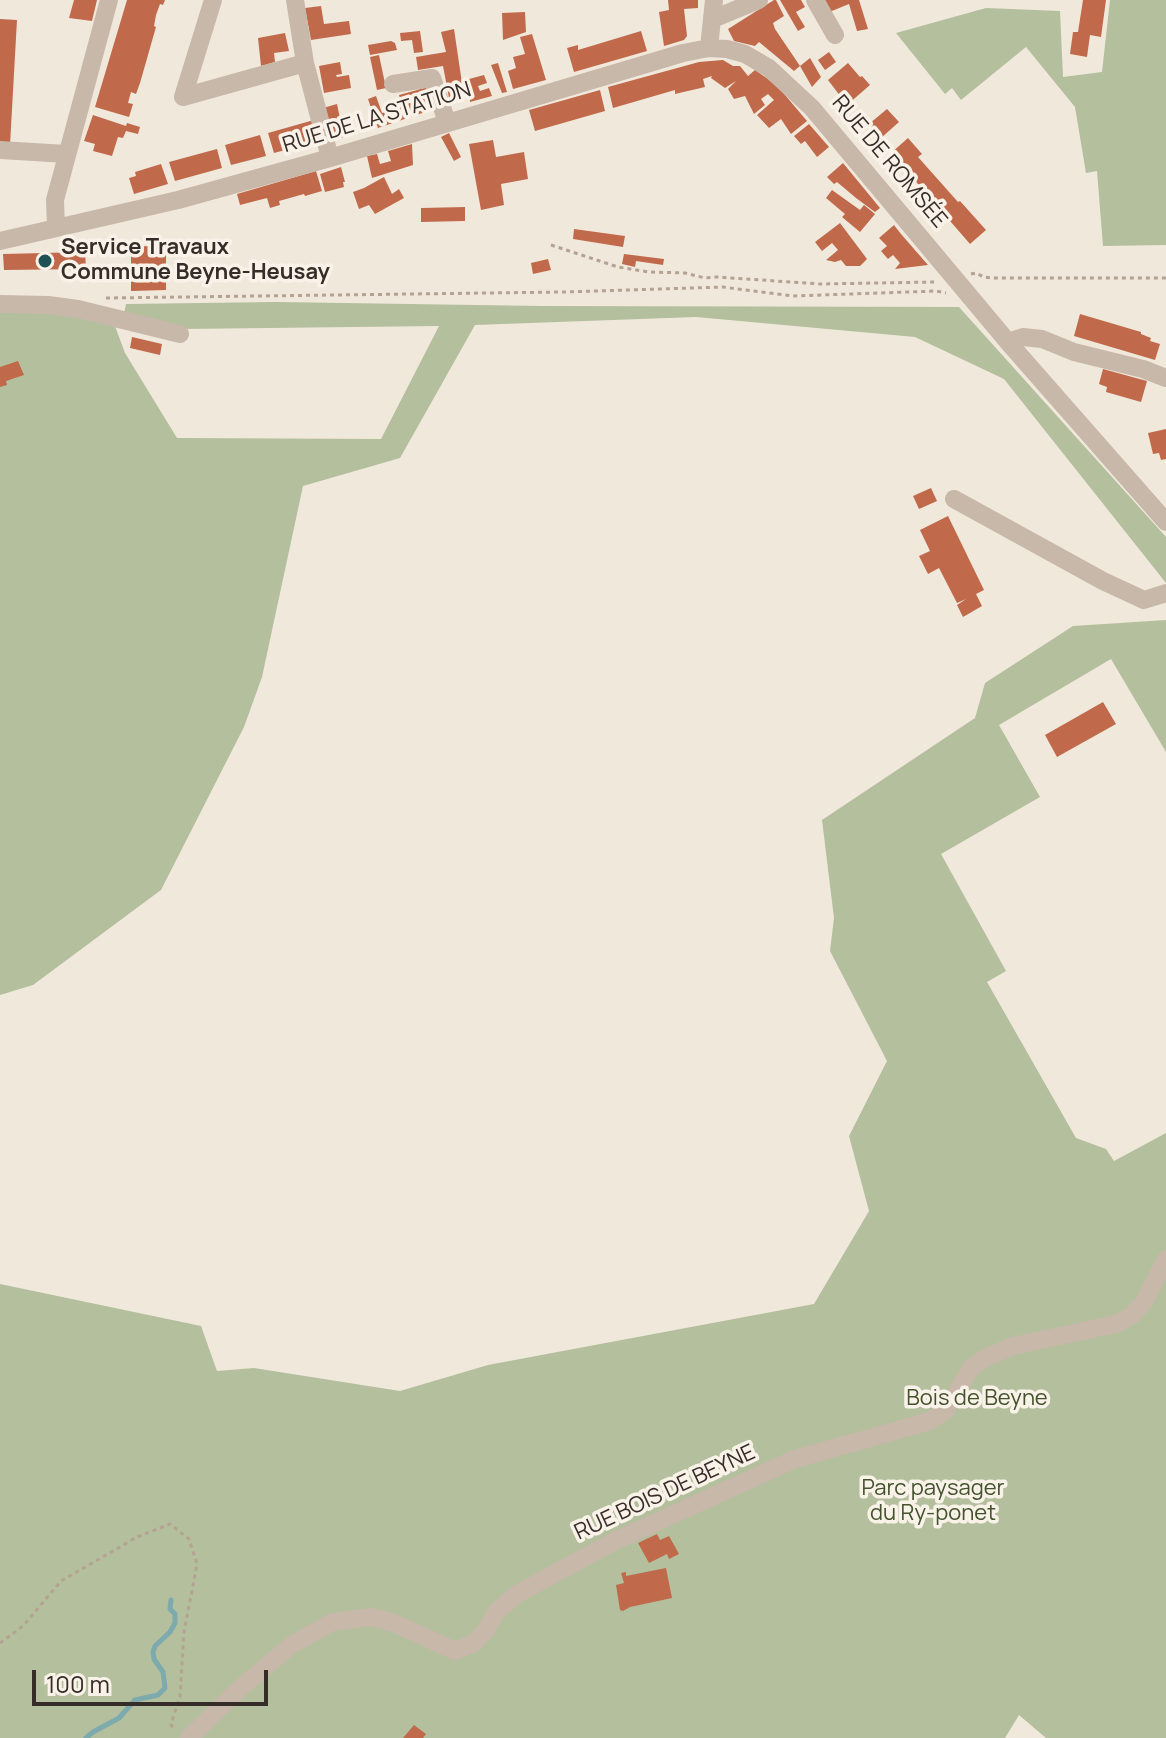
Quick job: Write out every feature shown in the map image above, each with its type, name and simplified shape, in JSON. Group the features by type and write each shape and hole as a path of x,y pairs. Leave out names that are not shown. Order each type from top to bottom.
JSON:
{"street":[{"path":"56,228 55,200 109,0"},
{"path":"213,0 183,97 305,63"},
{"path":"295,0 305,63 330,158"},
{"path":"709,48 714,10 759,0"},
{"path":"815,0 835,35"},
{"name":"RUE DE LA STATION","path":"0,241 178,200 668,57 709,48"},
{"name":"RUE DE ROMSÉE","path":"709,48 745,54 769,68 812,108 1008,342 1166,522"},
{"path":"393,84 432,78 447,122"},
{"path":"0,150 67,154"},
{"path":"0,304 78,309 180,334"},
{"path":"1008,342 1023,337 1042,339 1074,352 1143,369 1166,378"},
{"path":"954,499 1076,567 1144,600 1166,593"},
{"name":"RUE BOIS DE BEYNE","path":"189,1738 237,1691 290,1646 332,1622 371,1617 394,1623 455,1651 474,1643 487,1629 496,1612 517,1594 617,1540 795,1459 930,1421 946,1410 971,1368 985,1358 1013,1346 1116,1324 1131,1316 1144,1302 1166,1259"}],"path":[{"path":"551,245 618,267 685,273 705,278 820,284 935,282 951,273"},
{"path":"992,278 1166,278"},
{"path":"105,298 723,287 793,296 936,291"},
{"path":"0,1643 23,1626 61,1581 137,1537 170,1524 189,1539 197,1564 184,1632 180,1697 171,1724 178,1738"}],"green space":[{"path":"1110,0 1166,0 1166,245 1103,246 1097,171 1086,173 1075,107 1026,47 961,100 952,88 945,94 896,33 986,8 1060,11 1063,77 1102,72"},
{"path":"276,302 959,307 1166,537 1166,583 1004,379 915,337 696,317 475,325 400,458 303,486 262,677 244,727 161,890 33,985 0,995 0,303 48,305 115,326 125,353 177,438 381,439 439,326 182,329 124,314 126,304"},
{"name":"Bois de Beyne","path":"1166,620 1166,752 1111,659 999,725 1040,797 941,854 1006,971 987,982 1076,1138 1106,1149 1114,1161 1166,1133 1166,1738 1046,1738 1019,1715 1005,1738 0,1738 0,1284 201,1326 217,1371 254,1368 400,1391 488,1365 814,1304 869,1211 849,1136 887,1061 830,951 834,918 822,820 975,718 985,683 1073,626"}],"building":[{"path":"74,0 97,0 92,21 69,18"},
{"path":"127,0 165,0 156,15 156,27 136,94 131,92 128,103 133,104 129,117 95,107"},
{"path":"668,0 698,0 698,8 684,9 687,36 684,40 664,46 659,12 669,10"},
{"path":"774,0 784,16 773,23 800,66 794,71 759,42 755,46 734,41 728,29"},
{"path":"780,0 801,0 805,7 796,12 805,27 798,31"},
{"path":"820,0 859,0 868,29 857,31 849,4 827,13"},
{"path":"1083,0 1106,0 1101,37 1090,35 1087,57 1070,54 1073,32 1078,32"},
{"path":"321,6 324,24 349,21 351,34 311,40 305,8"},
{"path":"525,12 526,32 503,40 502,13"},
{"path":"0,19 17,20 10,145 0,144"},
{"path":"454,29 462,83 458,84 463,101 450,103 443,66 418,70 416,57 446,52 441,32"},
{"path":"420,31 423,52 414,53 412,40 401,41 400,33"},
{"path":"641,31 647,51 574,72 567,48 578,45 578,50"},
{"path":"285,33 289,51 274,53 275,62 261,66 258,38"},
{"path":"532,34 546,80 513,89 508,71 516,68 513,57 525,54 520,37"},
{"path":"391,41 397,50 370,55 368,45"},
{"path":"829,52 836,62 825,70 818,60"},
{"path":"379,55 386,88 377,90 370,57"},
{"path":"810,58 821,77 812,87 800,66"},
{"path":"723,60 740,66 748,76 755,70 768,79 807,121 791,134 781,119 769,128 757,115 774,100 768,94 761,99 765,105 754,114 745,96 734,99 728,89 736,81 725,88 712,76 703,79 705,87 675,94 675,90 613,108 608,87 699,62"},
{"path":"340,62 342,74 336,75 349,75 351,88 324,93 319,66"},
{"path":"498,63 507,92 502,93 491,65"},
{"path":"848,63 870,85 847,105 828,80"},
{"path":"484,75 487,83 478,86 480,91 489,88 492,96 470,102 469,79"},
{"path":"428,87 434,109 378,128 368,99 376,96 382,113 401,106 404,114 399,95"},
{"path":"600,90 605,111 535,131 529,110"},
{"path":"337,104 344,137 330,141 323,108"},
{"path":"887,109 899,122 881,138 869,124"},
{"path":"93,115 126,126 127,123 140,127 138,134 126,131 123,138 118,137 112,156 93,151 95,144 84,141"},
{"path":"314,120 319,141 274,153 268,133"},
{"path":"809,124 829,147 817,157 805,141 801,144 794,136"},
{"path":"449,133 461,157 454,161 441,137"},
{"path":"260,135 266,156 231,165 225,145"},
{"path":"908,138 922,154 918,157 986,230 970,244 891,153"},
{"path":"493,140 496,157 524,152 528,179 501,184 504,205 481,210 469,144"},
{"path":"412,144 413,165 372,178 367,156 377,154 380,164 391,161 388,151"},
{"path":"217,149 222,168 175,181 169,162"},
{"path":"843,163 880,208 875,212 827,177"},
{"path":"161,164 168,184 134,194 129,178 136,176 135,172"},
{"path":"341,167 344,187 325,192 320,174"},
{"path":"316,171 322,191 279,201 280,205 270,208 267,198 240,205 237,194"},
{"path":"384,177 392,194 399,189 404,198 375,214 369,205 359,209 353,192"},
{"path":"832,190 860,210 864,205 875,214 860,232 826,198"},
{"path":"465,207 465,221 421,222 421,208"},
{"path":"840,223 867,259 860,266 846,266 841,260 826,260 838,250 832,243 822,251 815,242"},
{"path":"894,225 928,265 895,269 900,263 893,255 888,259 881,251 887,246 879,238"},
{"path":"574,229 625,236 623,247 573,239"},
{"path":"166,245 166,290 131,291 131,247"},
{"name":"Service Travaux Commune Beyne-Heusay","path":"85,252 86,269 4,270 3,254"},
{"path":"624,254 664,259 663,265 636,261 635,267 622,264"},
{"path":"548,259 551,270 533,274 531,263"},
{"path":"1080,314 1141,332 1151,338 1150,341 1160,344 1155,360 1074,336"},
{"path":"132,337 162,344 160,355 130,348"},
{"path":"18,361 24,375 6,381 7,385 0,387 0,367"},
{"path":"1103,369 1147,381 1141,402 1106,392 1107,387 1099,384"},
{"path":"1166,429 1166,459 1161,460 1159,453 1153,454 1148,433"},
{"path":"931,488 937,501 919,509 913,496"},
{"path":"948,516 984,590 976,594 982,606 963,617 957,605 966,599 957,603 939,568 928,574 919,556 930,551 920,530"},
{"path":"1103,702 1116,724 1057,757 1045,735"},
{"path":"657,1534 660,1540 669,1536 679,1554 669,1559 667,1554 649,1563 638,1543"},
{"path":"666,1568 672,1598 620,1610 616,1585 624,1583 621,1573 626,1572 626,1576"},
{"path":"414,1725 426,1734 423,1738 403,1738"}],"waterway":[{"path":"86,1738 119,1718 135,1700 158,1695 165,1688 163,1672 153,1652 175,1623 175,1614 170,1609 171,1600"}],"place":[{"name":"Service Travaux Commune Beyne-Heusay","path":"45,261"}],"park label":[{"name":"Parc paysager du Ry-ponet","path":"933,1502"}]}
